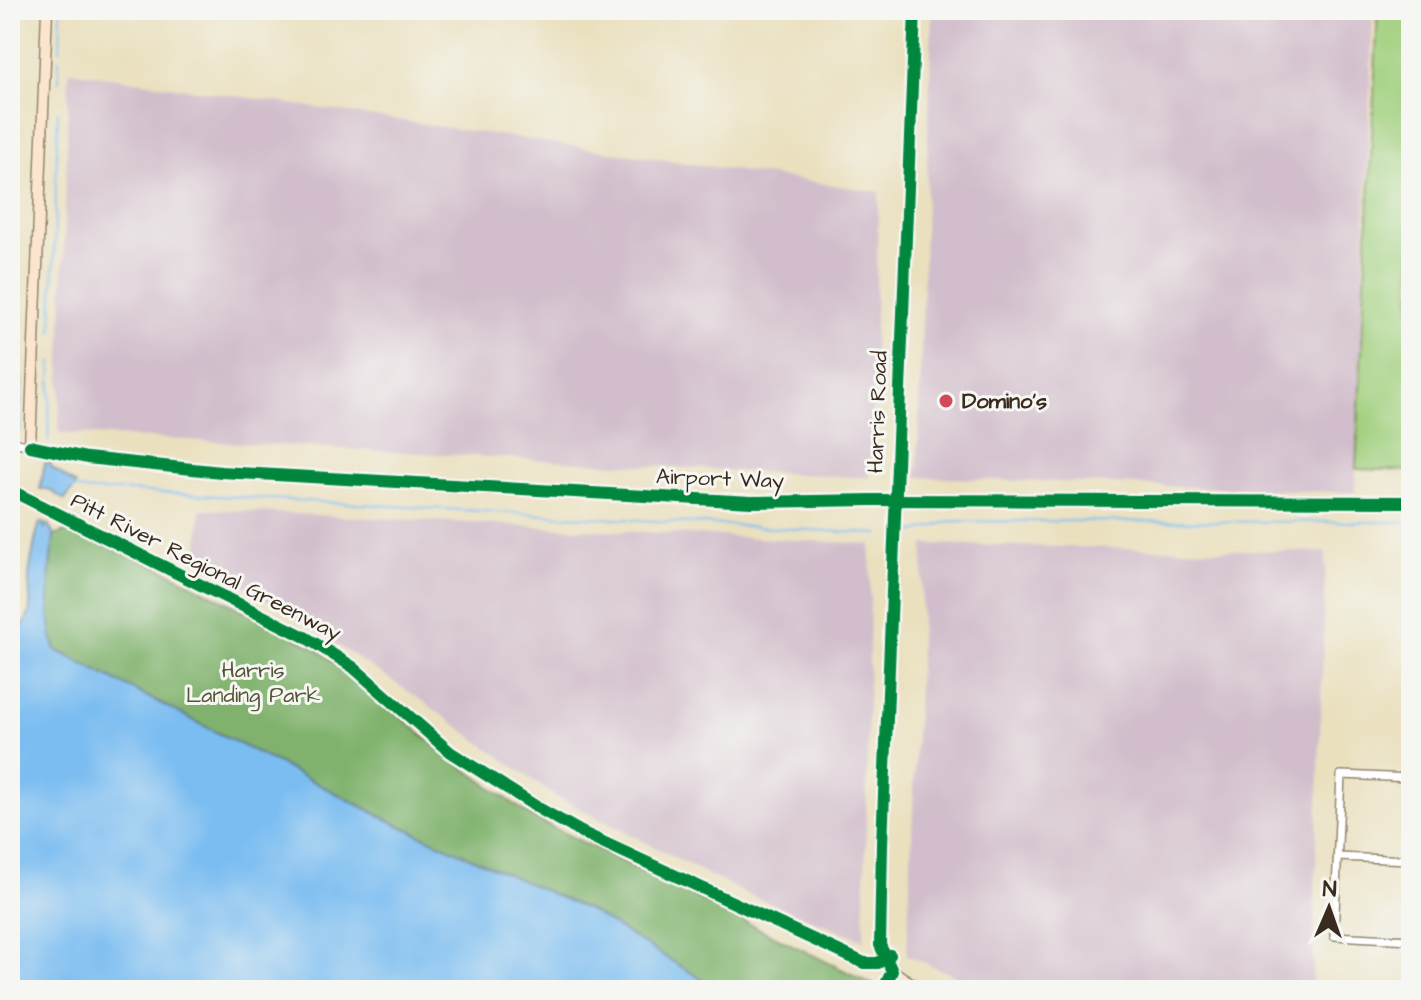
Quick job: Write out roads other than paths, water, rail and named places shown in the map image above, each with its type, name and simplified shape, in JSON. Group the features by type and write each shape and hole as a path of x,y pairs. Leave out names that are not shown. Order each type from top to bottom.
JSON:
{"street":[{"path":"30,446 47,10"},
{"name":"Harris Road","path":"915,10 880,945 892,971 924,990"},
{"name":"Airport Way","path":"10,441 127,463 221,472 740,502 1411,502"},
{"path":"1411,778 1341,775 1334,936 1411,940"},
{"path":"1337,857 1411,860"}],"water":[{"path":"45,463 51,463 51,467 76,485 65,500 48,489 40,489"},
{"path":"40,523 44,523 44,528 48,524 54,536 49,610 56,650 396,824 590,911 719,990 10,990 10,628 20,630 29,612 30,570"}],"waterway":[{"path":"60,50 61,10"},
{"path":"59,59 59,83"},
{"path":"52,332 58,112"},
{"path":"10,313 14,321"},
{"path":"48,440 52,362"},
{"path":"20,431 22,378"},
{"path":"70,488 880,534"},
{"path":"905,535 951,521 1411,522"}],"place":[{"name":"Domino's","path":"946,401"}],"park label":[{"name":"Harris Landing Park","path":"253,682"}]}
